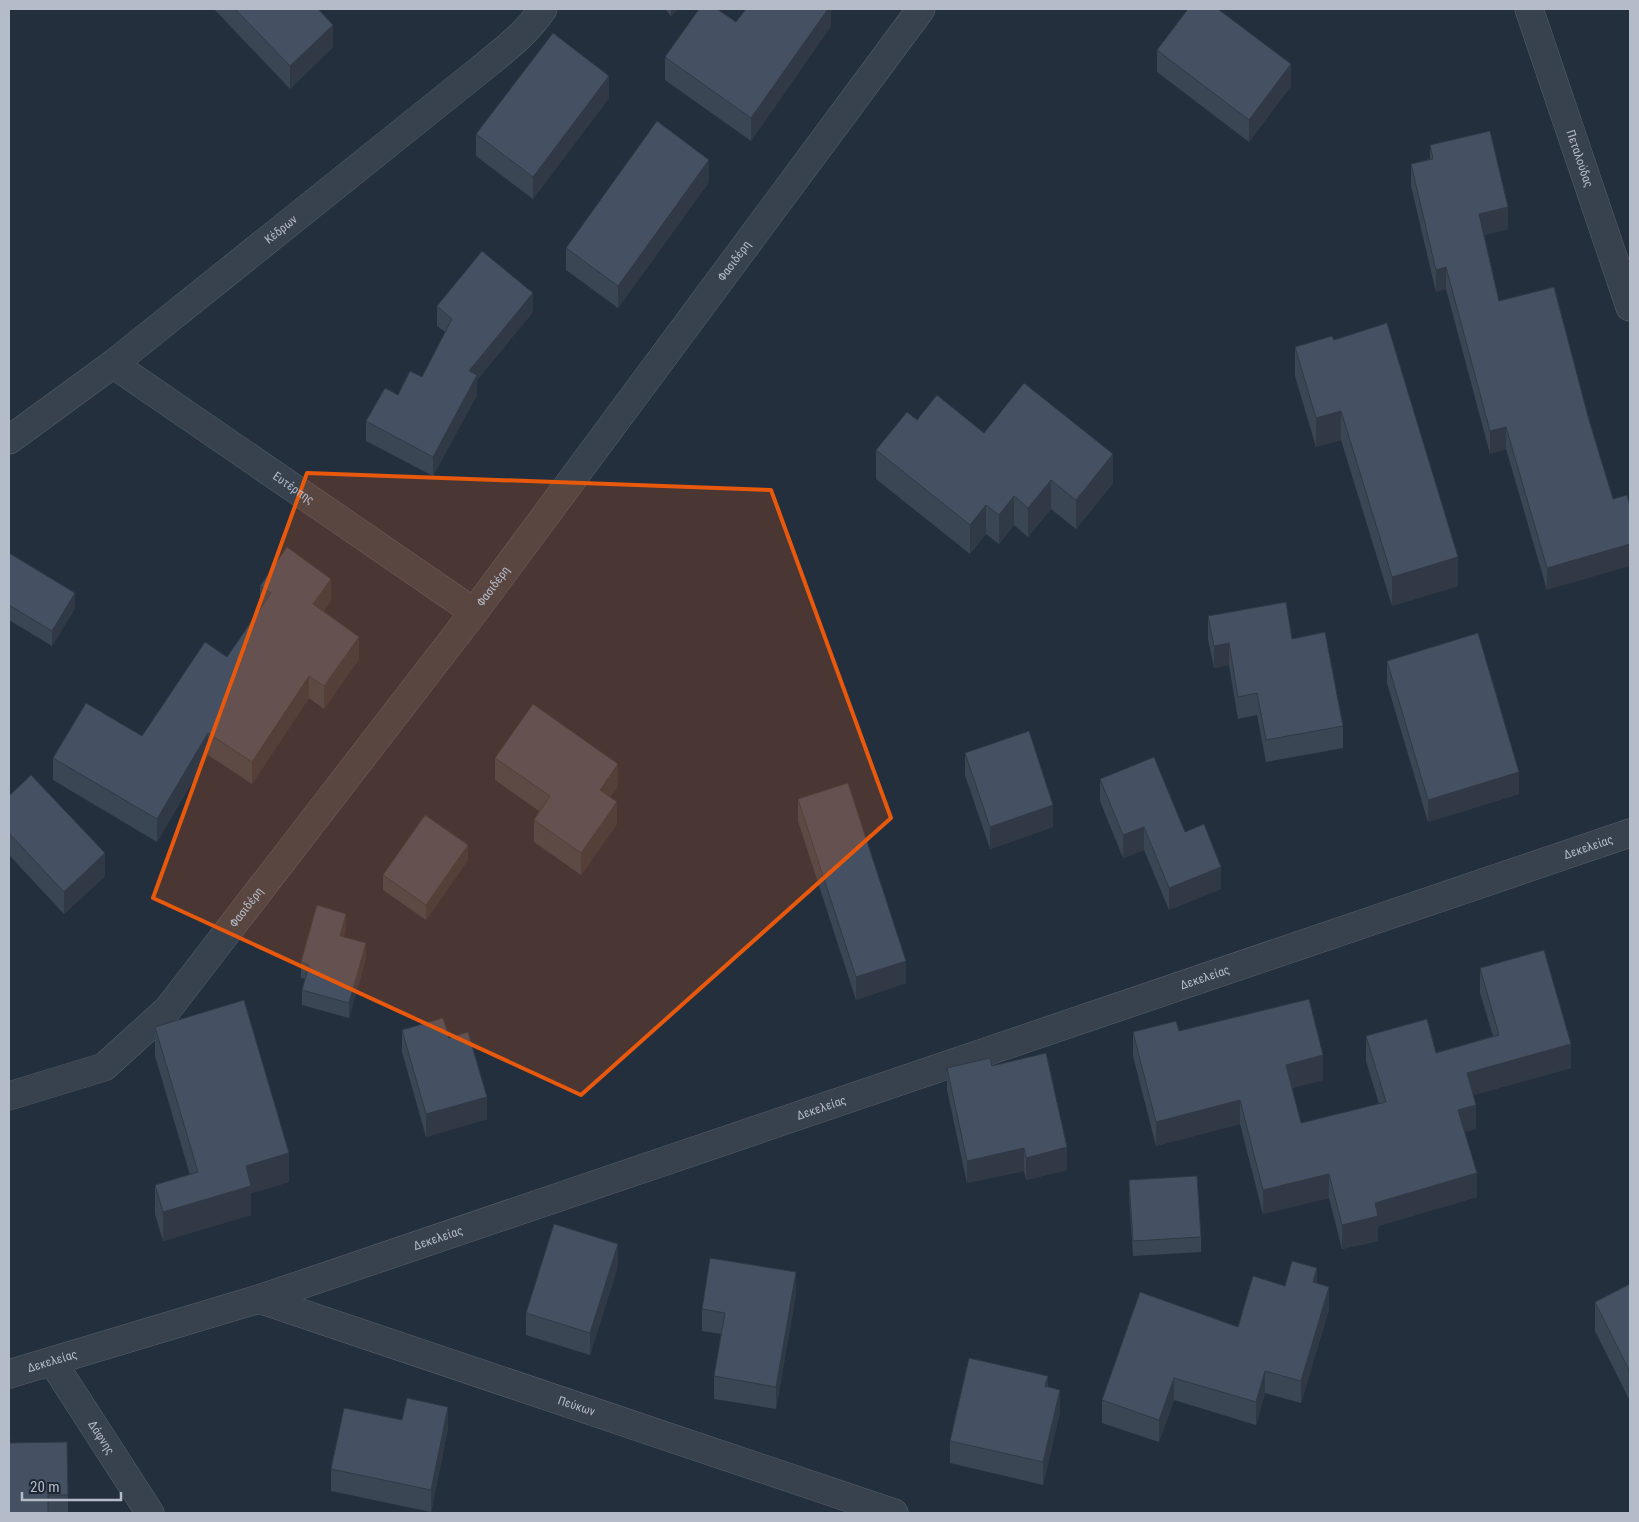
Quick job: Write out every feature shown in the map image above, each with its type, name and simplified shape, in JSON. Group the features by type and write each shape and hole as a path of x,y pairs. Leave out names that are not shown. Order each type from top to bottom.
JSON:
{"street":[{"name":"Κέδρων","path":"9,440 113,364 510,46 534,23 544,9"},
{"name":"Φασιδέρη","path":"9,1096 104,1067 168,1009 474,612 921,9"},
{"name":"Πεταλούδας","path":"1529,9 1630,307"},
{"name":"Ευτέρπης","path":"113,364 474,612"},
{"name":"Δεκελείας","path":"9,1374 259,1299 1630,833"},
{"name":"Πεύκων","path":"259,1299 894,1513"},
{"name":"Δάφνης","path":"52,1362 150,1513"}],"highlighted area":[{"path":"307,473 771,490 891,818 581,1095 153,898"}],"building":[{"path":"235,9 318,9 333,25 290,66"},
{"path":"699,9 717,9 736,22 746,9 828,9 751,118 665,57"},
{"path":"1188,9 1218,9 1291,64 1249,120 1157,50"},
{"path":"553,33 609,76 533,177 476,134"},
{"path":"657,121 709,160 618,286 566,248"},
{"path":"1490,131 1508,207 1479,214 1499,301 1554,287 1589,420 1613,499 1627,495 1630,506 1630,544 1547,568 1506,427 1490,431 1446,267 1436,270 1411,164 1433,159 1430,145"},
{"path":"482,251 533,293 469,371 477,375 433,457 366,421 385,388 398,395 410,371 422,377 452,319 437,306"},
{"path":"1387,323 1458,557 1392,577 1341,411 1316,418 1295,347 1332,336 1334,340"},
{"path":"1024,383 1113,454 1076,500 1051,480 1028,508 1014,496 999,515 986,505 970,525 876,450 907,412 917,420 937,395 984,433"},
{"path":"287,547 331,579 313,604 359,637 324,686 309,676 252,762 208,733 157,819 53,758 86,703 142,736 205,642 227,657 271,593 260,586"},
{"path":"9,553 75,593 52,631 9,605"},
{"path":"1286,602 1292,639 1325,632 1343,726 1266,740 1257,693 1238,697 1229,643 1214,646 1208,616"},
{"path":"1478,633 1519,772 1428,800 1387,661"},
{"path":"533,704 618,764 600,790 617,802 581,853 534,820 550,796 495,758"},
{"path":"1029,731 1053,805 990,827 965,753"},
{"path":"1154,757 1185,832 1204,824 1221,867 1169,888 1144,827 1123,835 1100,779"},
{"path":"31,775 105,853 64,892 9,833 9,796"},
{"path":"848,783 906,961 856,977 798,799"},
{"path":"425,815 468,845 426,905 383,875"},
{"path":"317,905 346,914 340,936 366,943 349,1003 302,990 309,965 301,962"},
{"path":"1544,950 1571,1044 1467,1073 1476,1105 1458,1110 1477,1173 1375,1203 1378,1216 1342,1225 1329,1174 1263,1190 1240,1100 1156,1122 1133,1032 1176,1021 1179,1031 1309,999 1323,1055 1286,1065 1301,1123 1386,1102 1366,1036 1427,1019 1436,1053 1499,1035 1480,968"},
{"path":"244,1000 289,1153 246,1166 251,1186 163,1212 155,1185 198,1172 155,1027"},
{"path":"443,1018 449,1038 468,1032 487,1097 426,1114 402,1030"},
{"path":"1046,1053 1067,1147 1026,1158 1024,1148 967,1161 947,1068 990,1058 992,1066"},
{"path":"1197,1176 1201,1237 1133,1241 1129,1180"},
{"path":"554,1224 618,1244 590,1333 526,1313"},
{"path":"710,1258 796,1272 776,1387 714,1376 725,1313 702,1309"},
{"path":"1292,1261 1317,1268 1313,1282 1329,1287 1301,1381 1265,1371 1256,1402 1174,1378 1159,1420 1102,1400 1140,1292 1238,1327 1253,1276 1285,1286"},
{"path":"1630,1284 1630,1372 1595,1302"},
{"path":"969,1358 1048,1376 1045,1386 1060,1390 1043,1462 950,1441"},
{"path":"407,1398 448,1407 431,1490 331,1469 344,1408 402,1420"},
{"path":"9,1437 10,1443 67,1442 68,1495 48,1495 48,1513 9,1513"}]}
